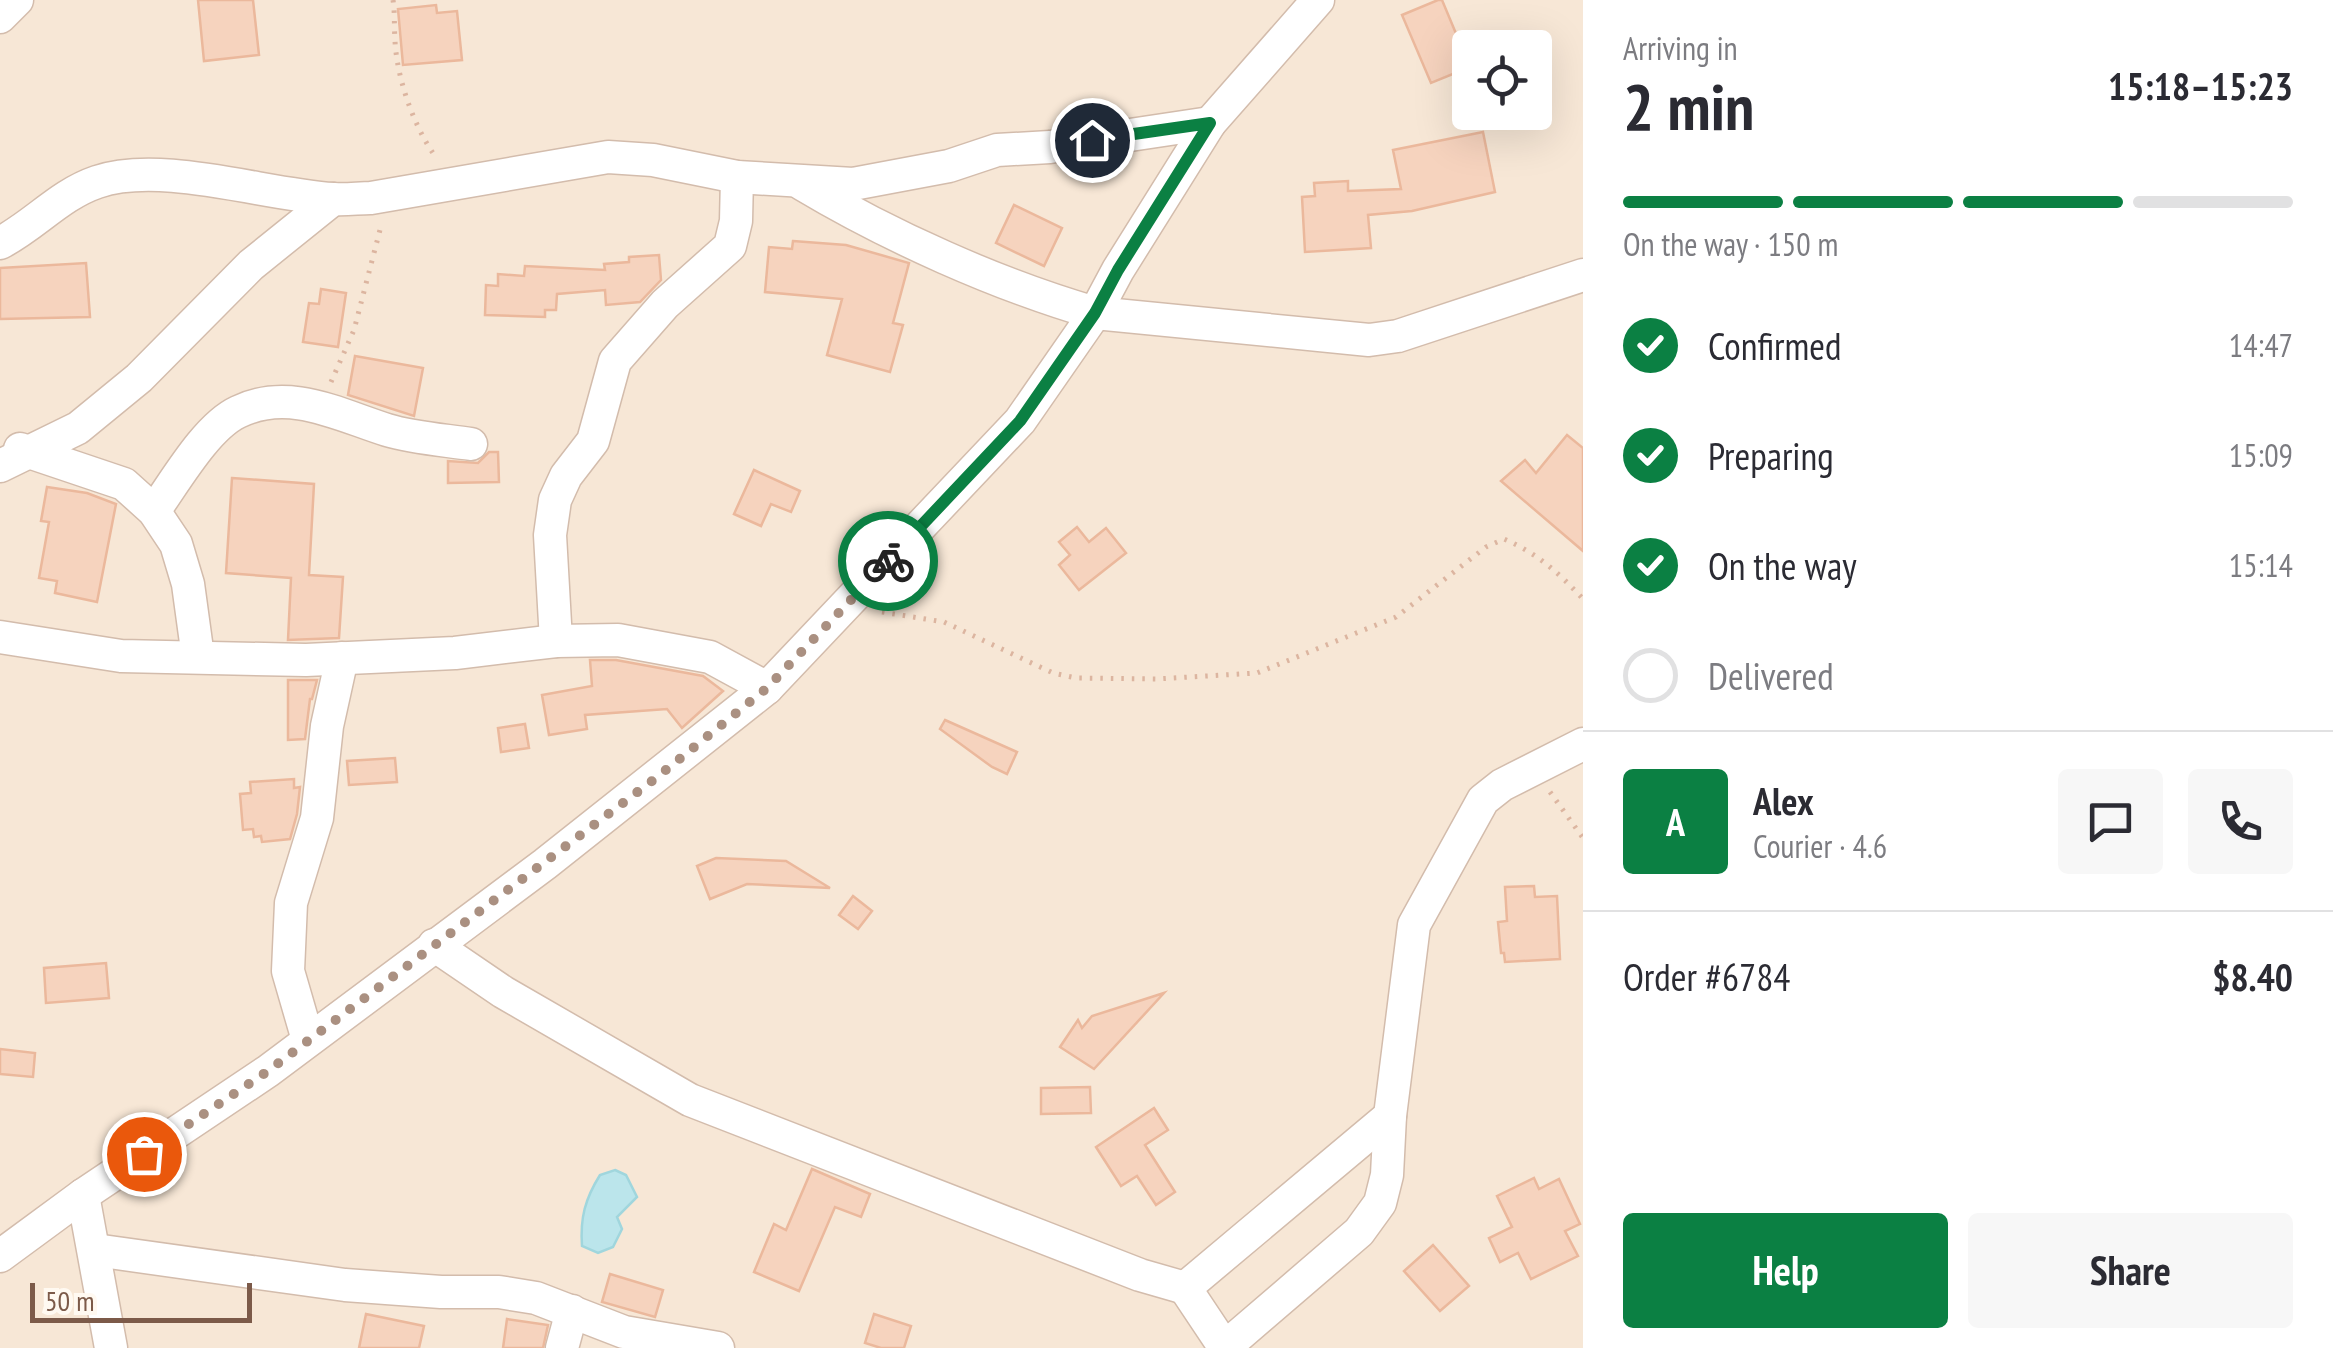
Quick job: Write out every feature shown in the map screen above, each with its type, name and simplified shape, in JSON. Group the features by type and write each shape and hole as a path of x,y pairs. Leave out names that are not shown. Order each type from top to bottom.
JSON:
{"street":[{"path":"0,18 17,0"},
{"path":"0,1256 83,1195 268,1071 546,864 767,688 1020,421 1095,313 1210,123 1318,0"},
{"path":"0,243 68,194 101,180 180,178 333,199 389,194 608,157 653,160 737,176 852,184 949,166 997,150 1050,147 1210,123"},
{"path":"556,641 550,535 555,500 566,476 593,441 614,361 665,304 730,246 736,221 737,176"},
{"path":"791,179 863,218 986,274 1095,313 1369,340 1398,336 1583,275"},
{"path":"9,454 78,428 138,378 251,265 333,199"},
{"path":"154,511 203,444 236,412 260,404 321,406 390,431 471,444"},
{"path":"9,454 124,484 154,511 176,544 188,584 198,657"},
{"path":"0,637 121,656 342,658 456,653 556,641 618,640 710,657 767,688"},
{"path":"308,1040 288,971 291,903 317,818 327,726 342,658"},
{"path":"434,945 503,992 690,1100 1140,1275 1185,1288 1224,1348 1359,1232 1380,1203 1387,1175 1390,1116 1414,925 1484,800 1502,784 1583,744"},
{"path":"1185,1288 1390,1116"},
{"path":"83,1195 111,1348"},
{"path":"0,1222 46,1224"},
{"path":"95,1250 345,1285 498,1292 536,1298 624,1332 718,1348"},
{"path":"562,1348 572,1310"}],"path":[{"path":"404,0 393,2 395,45 413,114 431,151 456,181"},
{"path":"321,406 354,330 389,194"},
{"path":"848,604 944,622 1053,674 1111,679 1257,673 1396,617 1486,547 1504,540 1527,549 1556,570 1583,599"},
{"path":"1534,770 1583,838"}],"shaded area":[{"path":"0,0 1583,0 1583,1348 0,1348"}],"water":[{"path":"615,1170 626,1175 637,1197 617,1217 622,1229 613,1247 598,1253 582,1246 583,1218 600,1175"}],"building":[{"path":"198,0 253,0 259,55 204,61"},
{"path":"1442,0 1455,30 1452,74 1431,83 1402,15"},
{"path":"436,5 437,13 457,11 462,60 403,65 398,9"},
{"path":"1483,132 1495,192 1412,211 1368,215 1371,248 1305,252 1302,197 1315,196 1314,183 1348,181 1348,191 1401,189 1393,150"},
{"path":"1014,205 1062,228 1044,266 996,243"},
{"path":"793,241 846,245 909,263 893,323 903,325 890,372 827,355 842,299 765,292 769,247 792,249"},
{"path":"659,255 661,280 640,302 606,305 605,290 557,294 556,310 545,310 545,317 485,315 486,285 498,286 498,274 524,276 525,266 605,270 604,264 629,262 629,257"},
{"path":"86,263 90,317 0,319 0,268"},
{"path":"321,289 346,293 338,347 303,342 309,303 319,304"},
{"path":"355,356 423,368 414,416 348,395"},
{"path":"1567,435 1583,448 1583,551 1501,481 1525,460 1536,473"},
{"path":"489,452 498,452 499,482 448,483 448,461 478,463"},
{"path":"754,470 800,491 791,512 771,504 761,526 734,514"},
{"path":"232,478 314,484 309,575 343,577 339,638 288,640 291,578 226,573"},
{"path":"47,487 87,493 116,504 97,602 55,593 57,581 39,578 49,522 41,521"},
{"path":"1077,527 1089,542 1106,528 1126,553 1079,590 1059,565 1070,555 1059,542"},
{"path":"590,660 616,660 703,676 723,691 682,728 667,709 585,715 587,729 549,735 542,695 592,686"},
{"path":"288,680 317,680 310,699 305,739 288,740"},
{"path":"945,720 1017,752 1007,774 940,729"},
{"path":"525,724 529,748 501,752 498,728"},
{"path":"395,758 397,782 349,785 347,761"},
{"path":"294,779 294,788 300,787 290,839 262,842 261,836 254,837 253,829 243,830 240,794 251,793 250,782"},
{"path":"716,858 786,861 830,888 747,884 710,899 697,866"},
{"path":"1534,886 1535,897 1557,896 1560,959 1505,962 1498,922 1507,921 1505,887"},
{"path":"853,896 872,911 858,929 839,915"},
{"path":"106,963 109,998 46,1003 44,968"},
{"path":"1164,993 1094,1069 1060,1047 1078,1020 1082,1028 1092,1016"},
{"path":"0,1049 35,1053 33,1077 0,1074"},
{"path":"1090,1087 1091,1113 1041,1114 1041,1088"},
{"path":"1154,1108 1168,1130 1145,1145 1175,1192 1156,1205 1137,1176 1121,1186 1096,1147"},
{"path":"812,1169 870,1194 861,1217 835,1207 799,1291 754,1272 774,1224 786,1230"},
{"path":"1534,1178 1539,1189 1559,1179 1580,1224 1565,1231 1578,1256 1531,1279 1518,1253 1500,1262 1489,1238 1512,1227 1497,1196"},
{"path":"1433,1245 1469,1286 1440,1311 1404,1271"},
{"path":"610,1274 663,1290 655,1317 602,1302"},
{"path":"366,1314 424,1326 419,1348 359,1348"},
{"path":"874,1314 911,1326 904,1348 865,1343"},
{"path":"507,1319 548,1325 543,1348 503,1348"}],"way so far":[{"path":"144,1154 268,1071 656,778 767,688 888,561"}],"route":[{"path":"888,561 1020,421 1095,313 1210,123 1092,140"}]}
